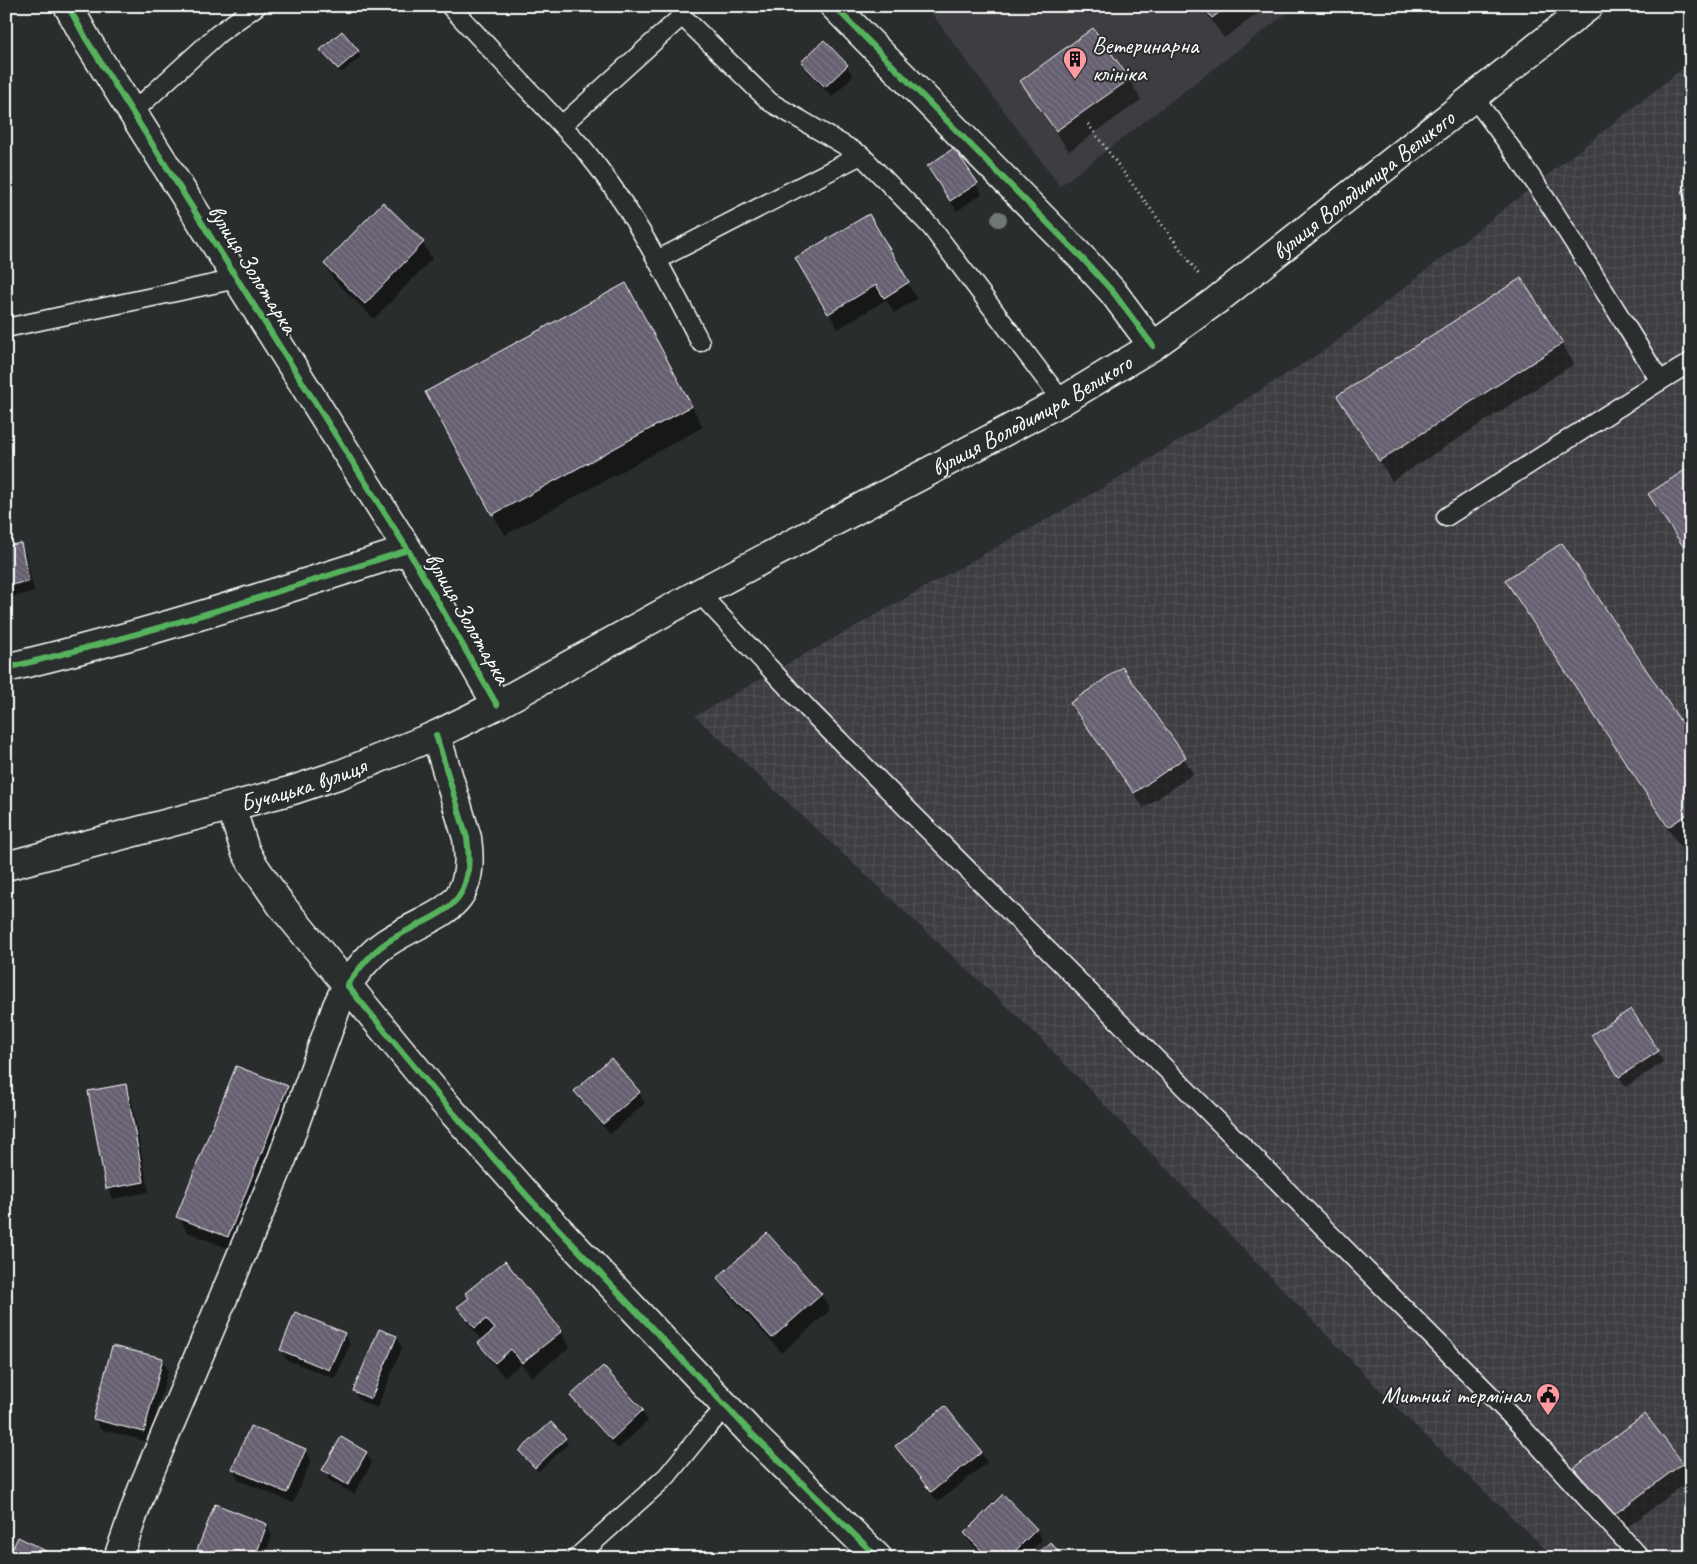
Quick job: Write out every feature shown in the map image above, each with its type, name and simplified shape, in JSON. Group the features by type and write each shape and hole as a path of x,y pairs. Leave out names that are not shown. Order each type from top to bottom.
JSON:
{"street":[{"name":"вулиця Золотарка","path":"68,6 88,42 408,550 497,705"},
{"path":"834,6 1083,259 1113,292 1153,346"},
{"name":"вулиця Володимира Великого","path":"581,659 699,594 1062,401 1153,346 1217,300 1589,6"},
{"name":"вулиця Золотарка","path":"6,668 176,624 408,550"},
{"name":"Бучацька вулиця","path":"6,866 231,807 341,774 436,735 497,705 581,659"},
{"path":"118,1558 142,1490 282,1159 337,1006 347,986 375,952 386,943 444,911 458,898 462,890 466,878 469,852 467,838 436,735"},
{"path":"231,807 245,850 281,904 347,986 485,1150 788,1472 878,1558"}],"lane":[{"path":"133,112 218,34 257,6"},
{"path":"450,6 583,148 617,192 657,260 700,342"},
{"path":"562,125 682,16 770,102 861,155 931,227 1062,401"},
{"path":"1474,98 1534,181 1660,380"},
{"path":"657,260 861,155"},
{"path":"6,328 237,279"},
{"path":"1446,517 1691,362"},
{"path":"699,594 809,710 1520,1425 1641,1558"},
{"path":"576,1558 667,1476 726,1407"}],"path":[{"path":"1088,124 1217,300"}],"shaded area":[{"name":"Ветеринарна клініка","path":"926,6 1296,6 1060,186"},
{"path":"1691,62 1691,1558 1555,1558 1404,1415 1035,1033 695,716 1104,487 1325,350"}],"building":[{"path":"1203,6 1228,6 1212,18"},
{"name":"Ветеринарна клініка","path":"1093,28 1130,79 1056,131 1020,81"},
{"path":"342,31 359,51 338,69 320,50"},
{"path":"824,40 848,65 825,87 801,62"},
{"path":"954,148 978,183 950,201 927,166"},
{"path":"1691,186 1691,207 1681,192"},
{"path":"383,202 424,242 365,304 324,264"},
{"path":"869,214 909,282 884,298 876,285 828,314 795,258"},
{"path":"1521,278 1563,343 1379,461 1337,396"},
{"path":"626,283 692,406 492,515 425,392"},
{"path":"1691,466 1691,558 1648,494"},
{"path":"21,543 29,581 6,586 6,546"},
{"path":"1562,543 1691,737 1691,812 1668,827 1505,580"},
{"path":"1122,667 1186,757 1134,793 1070,703"},
{"path":"1631,1009 1659,1051 1619,1077 1591,1035"},
{"path":"611,1058 640,1092 603,1124 574,1091"},
{"path":"236,1066 288,1086 228,1237 176,1217"},
{"path":"126,1084 144,1182 106,1189 88,1091"},
{"path":"767,1233 822,1294 772,1338 717,1278"},
{"path":"505,1261 562,1331 522,1363 511,1349 495,1363 478,1343 495,1329 486,1319 475,1328 457,1307 469,1298 465,1293"},
{"path":"295,1312 345,1333 329,1370 280,1350"},
{"path":"379,1329 397,1336 371,1399 353,1391"},
{"path":"112,1346 163,1358 144,1432 93,1419"},
{"path":"603,1366 643,1410 611,1440 570,1396"},
{"path":"945,1406 982,1452 931,1492 895,1446"},
{"path":"1645,1414 1683,1463 1611,1517 1574,1468"},
{"path":"551,1422 566,1438 535,1468 519,1451"},
{"path":"250,1426 306,1449 287,1493 232,1469"},
{"path":"341,1437 367,1452 348,1485 322,1470"},
{"path":"1003,1494 1037,1529 1008,1558 989,1558 964,1533"},
{"path":"215,1504 267,1524 255,1558 194,1558"},
{"path":"18,1537 58,1557 8,1558"},
{"path":"1050,1542 1065,1558 1033,1558"}],"cycle path":[{"path":"68,6 88,42 408,550 497,705"},
{"path":"834,6 1083,259 1113,292 1153,346"},
{"path":"6,668 158,628 408,550"},
{"path":"436,735 467,838 469,863 466,882 459,896 449,907 380,947 347,985 441,1099 529,1198 754,1436 878,1558"}],"place":[{"name":"Ветеринарна клініка","path":"1075,80"},
{"name":"Митний термінал","path":"1548,1416"}]}
